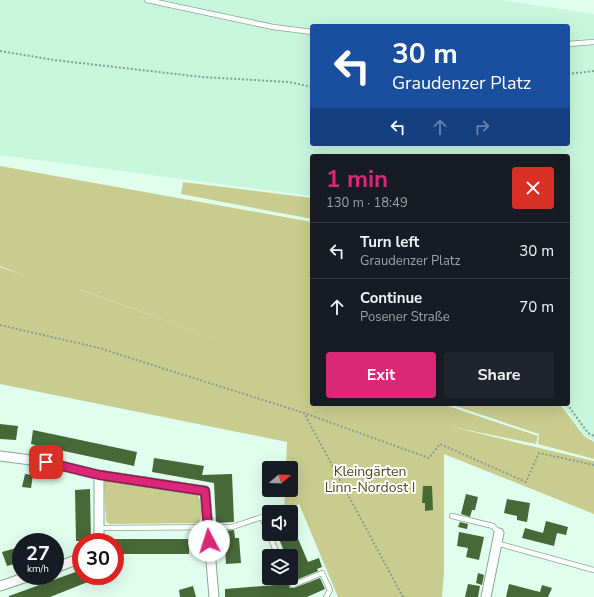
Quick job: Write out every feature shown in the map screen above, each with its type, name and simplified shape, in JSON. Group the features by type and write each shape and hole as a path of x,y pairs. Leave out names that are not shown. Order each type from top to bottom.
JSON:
{"street":[{"path":"0,456 46,462 99,475 205,491 214,597"},
{"path":"99,475 99,533"},
{"path":"486,597 498,533"},
{"path":"0,586 12,582"}],"lane":[{"path":"147,0 273,27 310,32"},
{"path":"570,44 594,42"},
{"path":"452,516 493,526 498,533"},
{"path":"99,528 232,528 262,517"},
{"path":"496,543 594,570"},
{"path":"298,583 322,573 330,590 326,597"}],"path":[{"path":"0,51 54,60 202,77 289,82 310,87"},
{"path":"570,74 594,71"},
{"path":"0,325 99,348 304,413 429,458 440,444 526,482 539,453 594,466"},
{"path":"569,406 588,433 594,436"},
{"path":"304,413 403,597"}],"shaded area":[{"path":"0,0 502,0 594,14 594,441 584,435 563,406 570,406 570,154 310,154 310,196 0,155"}],"green space":[{"name":"Kleingärten Linn-Nordost I","path":"0,166 310,222 310,406 448,406 538,436 536,444 448,426 594,461 594,514 444,454 444,573 442,597 338,597 299,504 284,505 285,497 298,497 298,461 286,461 287,442 0,384 0,267 25,276 0,266","holes":["69,288 85,291 259,355 84,291"]},
{"path":"183,182 310,198 310,219 181,194"},
{"path":"455,406 562,406 584,436 594,442 594,459 538,444 539,434"},
{"path":"108,480 197,494 201,504 199,523 110,524 106,522 104,482"}],"building":[{"path":"0,424 18,426 16,440 0,439"},
{"path":"33,430 137,452 134,466 31,444"},
{"path":"154,458 204,466 202,475 232,474 234,522 216,523 214,483 152,472"},
{"path":"25,474 33,475 31,488 22,487"},
{"path":"423,486 432,486 433,510 425,511 425,503 422,503"},
{"path":"90,489 91,533 76,533 75,490"},
{"path":"466,494 478,497 475,510 472,510 470,517 461,514"},
{"path":"507,499 530,503 527,522 517,520 517,516 504,513"},
{"path":"546,521 568,527 566,535 557,533 554,546 522,538 525,528 543,533"},
{"path":"460,522 468,524 467,529 458,527"},
{"path":"234,530 235,538 239,538 241,563 226,564 224,531"},
{"path":"459,532 484,537 479,560 466,557 468,548 457,546"},
{"path":"124,539 189,539 189,554 124,554"},
{"path":"298,539 308,562 319,558 322,567 317,569 318,571 298,579 298,549 283,549 280,541 298,541"},
{"path":"12,549 12,565 7,566 2,552"},
{"path":"72,573 72,585 80,585 50,597 9,597 39,585 64,585 64,576"},
{"path":"478,573 484,575 482,585 476,583"},
{"path":"320,578 325,589 307,597 225,597 225,589 275,585 289,585 290,588 294,588"},
{"path":"468,584 480,586 478,597 465,597"},
{"path":"509,584 540,592 542,585 552,588 548,597 506,597"},
{"path":"193,586 196,597 180,597 179,590"}],"route":[{"path":"46,462 99,475 205,491 209,541"}]}
